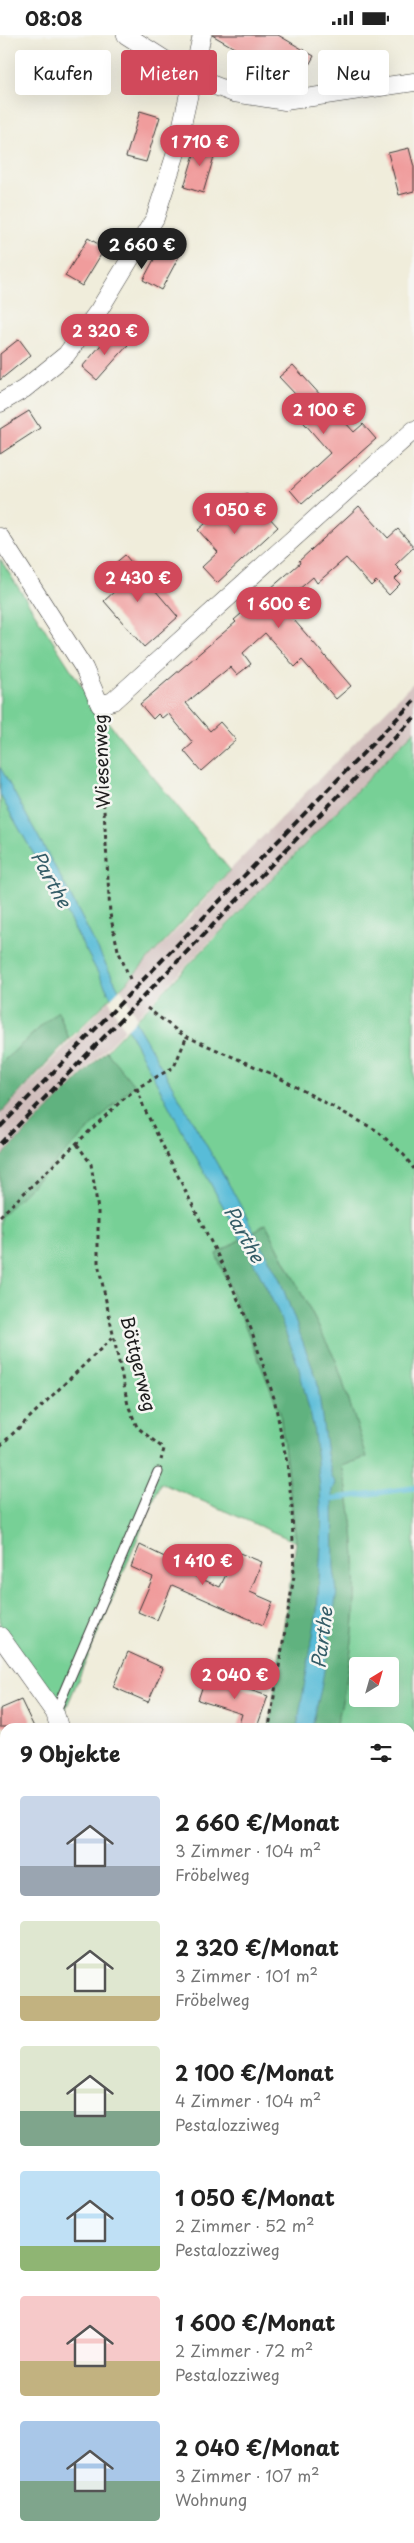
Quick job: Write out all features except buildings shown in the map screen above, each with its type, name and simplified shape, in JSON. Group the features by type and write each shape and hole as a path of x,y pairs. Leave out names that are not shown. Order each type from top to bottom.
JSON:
{"street":[{"path":"126,35 150,50"},
{"path":"198,50 202,35"},
{"path":"217,87 234,93 285,101 414,81"},
{"path":"0,403 24,389 66,355 99,310 155,218 175,156 188,95"},
{"path":"100,705 113,701 414,430"},
{"name":"Wiesenweg","path":"0,537 84,667 100,705"},
{"path":"0,1636 57,1720"}],"lane":[{"path":"57,1720 158,1472"}],"path":[{"name":"Wiesenweg","path":"100,705 101,770 110,914 118,950 130,979"},
{"path":"147,1008 187,1036 274,1075 376,1130 404,1155 414,1169"},
{"path":"0,1216 137,1088 174,1067 187,1036"},
{"path":"137,1088 144,1108 224,1267 251,1329 274,1399 290,1490 294,1576 270,1723"},
{"name":"Böttgerweg","path":"77,1144 92,1165 98,1210 98,1263 128,1405 137,1427 164,1449 158,1472"},
{"path":"0,1446 113,1337"}],"shaded area":[{"path":"414,682 414,731 0,1158 0,1114 195,911 230,870"}],"green space":[{"path":"0,559 93,704 230,870 130,979 69,1039 58,1011 0,1064"},
{"path":"414,731 414,1723 337,1723 349,1663 349,1707 399,1707 399,1657 350,1657 355,1597 355,1564 349,1498 342,1466 367,1457 336,1361 266,1224 216,1254 280,1412 296,1542 161,1483 65,1711 0,1626 0,1217 133,1085 106,1051"},
{"path":"58,1011 69,1039 0,1114 0,1064"},
{"path":"106,1051 134,1085 0,1217 0,1158"},
{"path":"266,1224 336,1361 367,1457 342,1466 349,1498 353,1531 355,1597 349,1663 337,1723 270,1723 296,1542 280,1412 216,1254"}],"water":[{"name":"Parthe","path":"0,767 67,889 136,1023 231,1188 280,1280 317,1380 327,1454 332,1477 336,1483 333,1490 334,1568 337,1592 321,1689 313,1723 298,1723 317,1612 322,1528 313,1425 298,1365 277,1310 255,1265 49,881 0,795"}],"pier":[{"path":"121,988 137,1019 125,1031 109,1000"}],"waterway":[{"path":"329,1499 414,1488"}],"railway":[{"path":"0,1127 414,701"},
{"path":"0,1144 414,718"}]}
